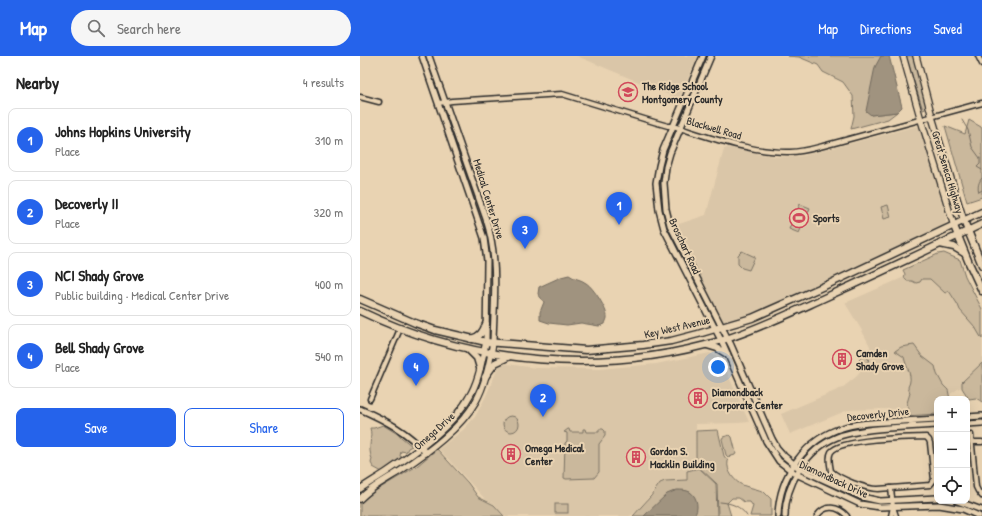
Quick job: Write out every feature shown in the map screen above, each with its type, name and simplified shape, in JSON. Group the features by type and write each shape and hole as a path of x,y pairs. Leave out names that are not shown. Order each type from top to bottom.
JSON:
{"main road":[{"name":"Great Seneca Highway","path":"903,56 954,226 982,291"},
{"name":"Great Seneca Highway","path":"916,56 932,117 964,221 982,265"},
{"name":"Key West Avenue","path":"360,299 407,321 434,330 486,342 586,350 671,341 752,318 982,212"},
{"name":"Key West Avenue","path":"360,311 400,328 484,353 581,361 603,361 655,356 728,338 772,322 982,224"},
{"path":"940,244 954,247 965,254"},
{"path":"470,339 479,336 484,331 486,324"},
{"name":"Medical Center Drive","path":"484,353 486,342"},
{"name":"Medical Center Drive","path":"491,354 494,342"},
{"path":"705,344 717,348 727,354"},
{"path":"466,348 477,358 480,368"},
{"name":"Omega Drive","path":"360,489 421,448 452,420 470,397 477,380 484,353"},
{"name":"Omega Drive","path":"360,499 373,487 396,474 426,453 458,425 470,410 479,395 491,354"},
{"path":"485,377 495,363 510,356"}],"street":[{"name":"Medical Center Drive","path":"422,56 484,238 487,261 486,342"},
{"name":"Medical Center Drive","path":"429,56 491,236 495,261 494,342"},
{"name":"Broschart Road","path":"703,56 663,150 656,183 659,210 666,233 715,329"},
{"name":"Broschart Road","path":"711,56 670,153 664,174 664,183 666,209 673,231 722,327"},
{"path":"978,56 982,64"},
{"name":"Blackwell Road","path":"439,103 562,94 668,126 673,126 752,149 772,152 802,151 827,146 982,103"},
{"path":"360,97 379,102"},
{"name":"Diamondback Drive","path":"722,327 772,439 781,452 800,469 862,497 880,501 934,498"},
{"path":"370,399 400,328"},
{"name":"Diamondback Drive","path":"715,329 766,441 779,461 796,474 860,504 871,507 939,504 963,509 979,516"},
{"path":"360,409 390,423 404,433 426,453"},
{"path":"970,417 982,416"},
{"name":"Decoverly Drive","path":"778,516 778,506 782,488 794,464 807,448 834,430 859,424 934,419"},
{"path":"970,424 982,423"},
{"name":"Decoverly Drive","path":"785,516 788,491 796,474 805,460 823,445 842,434 860,430 934,425"},
{"path":"971,435 976,487 982,496"},
{"path":"927,438 930,443 934,480 932,484 929,486 891,488 866,488 833,473 830,469 831,452 839,447 855,441 927,438"},
{"path":"971,442 982,442"},
{"path":"891,488 893,507 896,516"},
{"path":"966,504 982,510"},
{"path":"817,516 824,509 832,507 840,509 847,516"},
{"path":"891,516 893,507"}],"shaded area":[{"path":"577,56 698,56 679,99"},
{"path":"788,56 881,56 871,115 897,112 888,119 851,129 854,116 853,96 843,82 823,72 818,65 799,57"},
{"path":"881,56 889,56 902,107 897,112 871,115 866,111 875,67"},
{"path":"906,56 914,56 928,108 923,110"},
{"path":"969,120 982,129 982,197 967,202 945,126 965,134"},
{"path":"917,126 922,129 946,218 946,222 942,227 762,310 727,322 723,321 675,228 679,224 706,215 724,149 730,147 779,157 802,156"},
{"name":"Sports","path":"800,204 810,208 799,233 789,229"},
{"path":"888,205 891,217 884,219 881,207"},
{"path":"742,251 755,257 749,270 742,268 738,264 738,255"},
{"path":"944,253 960,260 965,276 982,309 982,339 975,327 960,310 949,291 945,293 930,279 922,279 920,282 916,283 907,281 904,278 905,274 903,270 938,254"},
{"path":"943,260 982,327 982,373 948,396 934,396 934,403 930,408 848,410 790,434 781,414 842,388 857,376 868,362 870,346 845,303"},
{"path":"569,275 589,285 596,294 603,304 607,314 605,324 599,326 581,323 567,325 549,323 540,320 540,312 544,302 538,294 539,287"},
{"path":"914,345 922,356 935,366 937,374 943,385 948,390 949,396 934,396 934,414 906,416 909,410 907,403 910,393 908,387 910,383 910,376 904,357 895,351 901,347"},
{"path":"710,353 721,359 749,422 696,424 695,469 687,471 686,480 665,480 659,483 640,508 630,516 505,516 494,504 486,500 439,449 463,430 475,417 500,363 536,368 599,369 656,364"},
{"path":"864,355 869,360 864,365 859,360"},
{"path":"982,363 982,402 976,398 970,399 970,396 967,396 962,388 962,382"},
{"path":"508,416 514,416 519,421 517,430 514,432 508,432 503,427 503,421"},
{"path":"383,425 412,446 408,448 406,452 401,451 400,456 404,459 382,472 373,467 371,463 370,428"},
{"path":"568,429 570,432 583,432 583,429 585,429 586,432 599,432 599,429 603,429 605,431 605,436 599,444 599,472 594,478 564,478 565,443 567,441 567,433 564,432"},
{"path":"718,430 724,456 728,461 728,469 730,473 741,484 764,492 771,499 771,516 750,516 753,506 750,502 744,502 739,498 732,498 727,503 731,516 718,516 717,484 699,467 696,460 696,431"},
{"path":"730,435 732,437 736,453 735,455 728,457 726,455 722,439 723,437"},
{"path":"437,449 468,483 478,497 494,505 504,516 360,516 360,503 375,491 417,466"},
{"path":"699,468 716,484 717,516 633,516 651,496 660,483 665,481 687,480 687,471"},
{"path":"677,490 688,491 695,497 697,510 694,516 644,516 667,494"},
{"path":"555,504 568,504 568,513 555,513"}],"waterway":[{"path":"962,120 968,130 972,147 980,158 980,164 977,167 982,170"},
{"path":"982,178 979,182 978,188 979,192 982,190"},
{"path":"720,502 735,506 742,510 747,516"}],"place":[{"name":"The Ridge School Montgomery County","path":"628,92"},
{"name":"Sports","path":"799,218"},
{"name":"Johns Hopkins University","path":"619,225"},
{"name":"NCI Shady Grove","path":"525,249"},
{"name":"Camden Shady Grove","path":"842,359"},
{"name":"Bell Shady Grove","path":"416,386"},
{"name":"Diamondback Corporate Center","path":"698,398"},
{"name":"Decoverly II","path":"543,417"},
{"name":"Omega Medical Center","path":"511,454"},
{"name":"Gordon S. Macklin Building","path":"636,457"}]}
